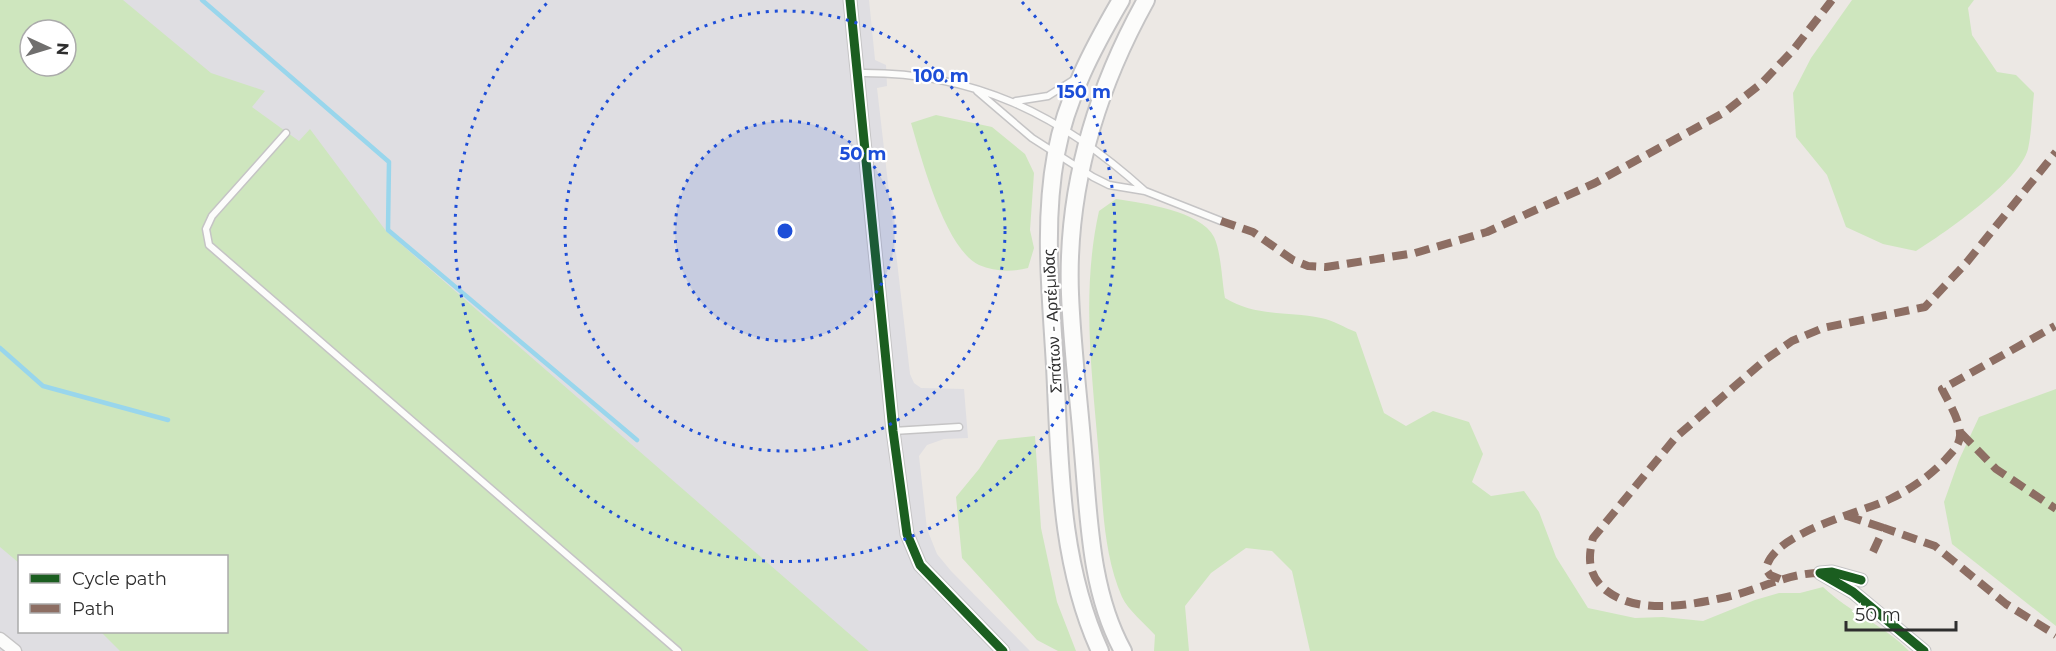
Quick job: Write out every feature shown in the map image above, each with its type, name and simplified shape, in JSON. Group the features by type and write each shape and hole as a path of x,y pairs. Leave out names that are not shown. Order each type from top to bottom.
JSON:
{"main road":[{"name":"Σπάτων - Αρτέμιδας","path":"1100,651 1077,591 1064,518 1048,248 1049,200 1056,153 1081,75 1121,0"},
{"name":"Σπάτων - Αρτέμιδας","path":"1123,651 1100,590 1089,528 1070,294 1071,254 1080,170 1101,92 1146,0"}],"street":[{"path":"850,0 893,431 907,534 920,565 1003,651"},
{"path":"1861,580 1832,572 1820,573 1853,592 1924,651"},
{"path":"0,639 15,651"}],"lane":[{"path":"856,73 926,76 962,84 1012,101 1063,129 1145,191"},
{"path":"1012,101 1030,101 1048,96 1081,75"},
{"path":"976,90 1012,123 1080,170 1109,185 1145,191 1221,221"},
{"path":"286,133 212,216 206,229 209,245 678,651"},
{"path":"893,431 959,427"}],"shaded area":[{"path":"0,0 869,0 875,60 886,65 887,86 877,88 910,374 914,383 921,388 964,389 968,438 944,439 927,445 919,456 927,529 937,554 1030,651 0,651"}],"green space":[{"path":"0,0 123,0 211,73 265,91 252,107 299,141 310,129 386,231 869,651 120,651 102,633 228,633 228,555 18,555 18,562 0,547"},
{"path":"1852,0 1974,0 1968,8 1972,35 1997,72 2016,75 2034,93 2028,149 2022,162 1997,191 1945,232 1916,251 1883,244 1846,227 1827,175 1796,137 1793,93 1811,58"},
{"path":"936,115 992,127 1025,154 1034,173 1030,230 1034,248 1028,268 1004,271 979,265 967,256 955,241 936,201 911,123"},
{"path":"1116,199 1170,210 1197,221 1207,228 1214,237 1218,250 1225,298 1260,311 1325,319 1356,332 1384,413 1406,426 1433,411 1469,422 1483,454 1472,482 1491,496 1524,491 1539,512 1556,557 1588,608 1635,618 1663,617 1703,621 1779,593 1800,593 1823,587 1909,651 1310,651 1292,571 1272,551 1246,548 1211,573 1185,606 1189,651 1154,651 1155,635 1128,607 1122,597 1107,546 1103,510 1091,364 1090,272 1099,211"},
{"path":"2056,389 2056,626 1952,544 1944,502 1959,460 1979,417"},
{"path":"1035,436 1041,528 1057,602 1076,651 1058,651 1037,640 962,558 956,497 979,469 998,440"}],"waterway":[{"path":"202,0 389,162 388,230 637,440"},
{"path":"0,348 43,386 168,420"}],"marked path":[{"path":"1221,221 1253,232 1293,260 1308,266 1326,267 1415,253 1487,232 1595,183 1725,112 1762,83 1794,49 1832,0"},
{"path":"1820,573 1796,576 1713,600 1681,605 1649,606 1620,598 1601,586 1593,574 1590,554 1593,538 1676,437 1765,360 1792,341 1823,328 1925,307 1967,262 2056,152"},
{"path":"1780,579 1770,575 1766,569 1772,556 1784,545 1819,526 1876,505 1905,491 1920,482 1953,451 1957,446 1960,430 1942,389 2055,326"},
{"path":"1961,433 1996,469 2056,509"},
{"path":"1847,516 1884,528"},
{"path":"1873,552 1884,528 1935,546 2006,604 2056,635"}],"cycle path":[{"path":"850,0 893,431 907,534 920,565 1003,651"},
{"path":"1861,580 1832,572 1820,573 1853,592 1924,651"}]}
